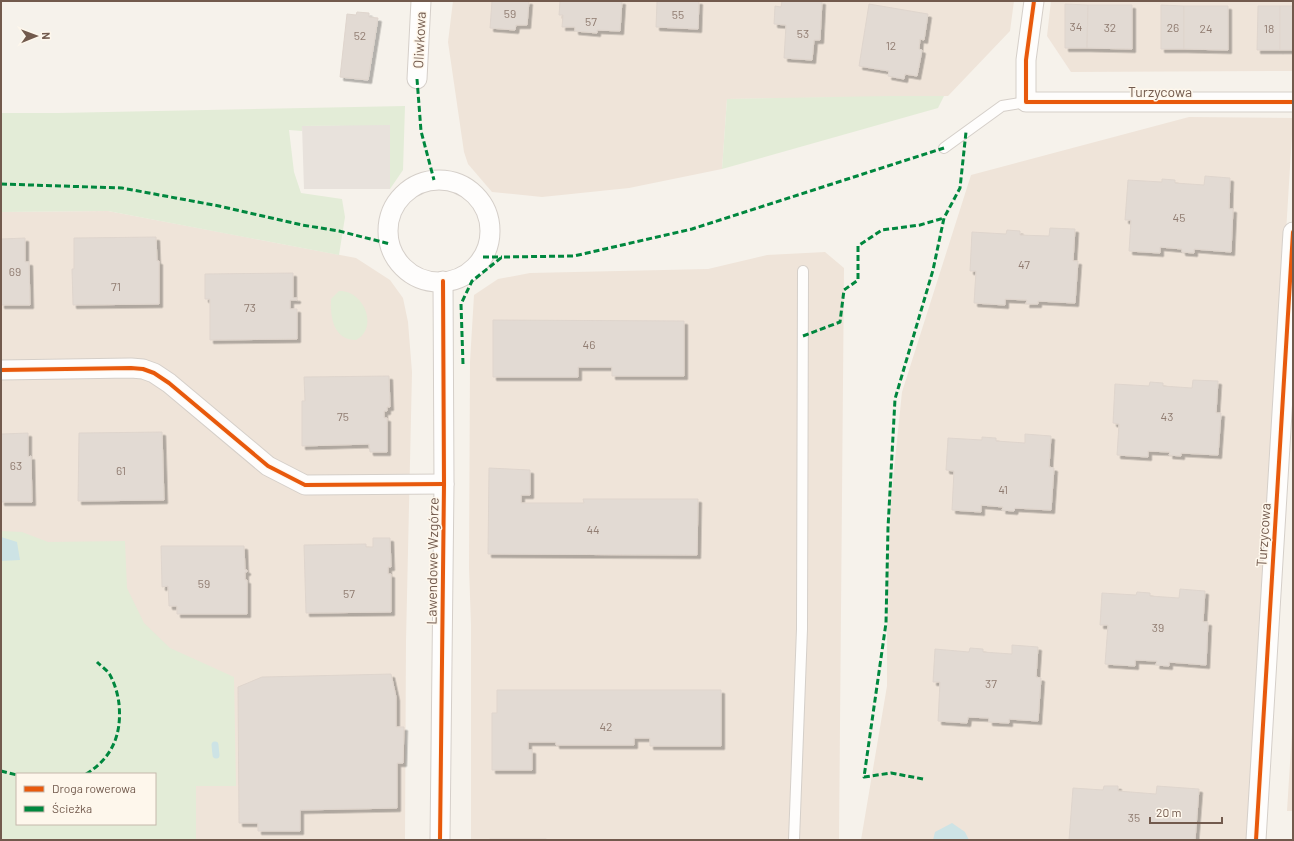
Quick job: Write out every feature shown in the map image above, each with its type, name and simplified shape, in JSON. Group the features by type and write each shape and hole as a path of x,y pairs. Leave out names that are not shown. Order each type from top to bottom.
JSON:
{"street":[{"name":"Oliwkowa","path":"417,79 422,1"},
{"path":"1026,102 1026,60 1034,1"},
{"name":"Turzycowa","path":"1026,102 1293,102"},
{"path":"434,180 450,180 465,186 474,193 486,210 490,226 489,242 483,257 472,270 459,278 443,282 425,280 409,272 397,260 390,244 388,226 393,209 403,195 417,184 434,180"},
{"name":"Turzycowa","path":"1256,840 1293,232"},
{"name":"Lawendowe Wzgórze","path":"440,840 444,484 443,282"},
{"path":"1,370 98,368 143,369 154,373 169,383 268,466 305,485 444,484"}],"lane":[{"path":"944,148 1002,106 1026,102"},
{"path":"794,840 802,636 803,271"}],"shaded area":[{"path":"453,1 1014,1 1010,31 948,96 727,99 722,169 629,188 542,197 492,192 468,164 464,152 448,42"},
{"path":"1051,1 1293,1 1293,71 1071,72 1047,36"},
{"path":"1189,117 1293,118 1249,840 861,840 887,686 887,595 891,498 902,392 971,175"},
{"path":"390,124 390,189 304,189 302,126"},
{"path":"108,211 356,258 390,280 403,298 408,322 412,372 406,641 405,840 1,840 1,212"},
{"path":"825,252 844,268 839,840 471,840 471,625 469,568 470,362 474,295 498,279 530,273 708,269 767,255"},
{"path":"1,537 17,542 20,560 1,561"},
{"path":"1293,716 1293,811 1287,811"},
{"path":"952,823 965,832 969,840 933,840 935,832"}],"green space":[{"path":"944,96 938,108 722,169 727,99"},
{"path":"405,106 403,170 390,189 390,125 302,126 302,131 289,130 294,172 301,193 342,199 345,217 339,255 108,211 1,212 1,113"},
{"path":"339,291 348,292 355,297 366,311 367,327 363,334 356,340 348,339 342,336 334,326 331,313 331,299"},
{"path":"1,531 22,532 48,542 125,541 127,588 144,623 170,648 234,677 236,786 196,786 196,840 1,840"}],"building":[{"path":"492,1 529,1 527,25 516,25 515,30 490,28"},
{"path":"560,1 622,1 620,31 597,30 597,33 575,31 575,27 562,27 563,15 559,15"},
{"path":"657,1 699,1 698,29 656,27"},
{"path":"782,1 822,1 820,40 814,40 812,60 784,58 786,25 774,24 775,6 781,7"},
{"path":"869,4 928,14 924,40 920,39 919,49 922,50 917,76 905,74 904,79 888,76 889,71 859,66"},
{"path":"1065,4 1088,5 1087,48 1065,48"},
{"path":"1088,5 1132,5 1132,49 1087,48"},
{"path":"1161,5 1184,6 1184,49 1161,49"},
{"path":"1184,6 1228,6 1228,50 1184,49"},
{"path":"1258,6 1280,6 1280,50 1257,50"},
{"path":"1280,6 1293,6 1293,50 1280,50"},
{"path":"357,12 369,13 369,17 378,18 368,80 340,77 347,14 356,15"},
{"path":"1205,176 1230,178 1229,209 1233,209 1231,252 1194,249 1194,253 1182,252 1182,249 1160,247 1160,253 1129,251 1131,220 1125,220 1128,180 1162,182 1162,179 1175,180 1175,183 1204,185"},
{"path":"1050,228 1075,229 1073,261 1078,261 1075,303 1038,301 1038,304 1026,304 1027,300 1005,299 1005,305 974,303 976,271 970,271 972,232 1006,234 1007,230 1020,231 1020,235 1049,236"},
{"path":"156,237 157,261 159,261 159,304 73,305 72,269 74,269 74,238"},
{"path":"25,238 25,262 29,262 30,305 1,305 1,239"},
{"path":"293,273 293,298 297,298 297,300 290,300 290,309 297,309 297,339 210,340 210,299 205,299 205,274"},
{"path":"493,320 684,321 684,376 612,376 612,367 578,367 578,377 493,377"},
{"path":"389,376 390,407 387,407 387,411 384,411 384,418 387,418 387,452 370,452 369,444 302,446 302,401 305,401 304,377"},
{"path":"1193,380 1218,381 1216,413 1221,413 1218,455 1181,453 1181,456 1169,455 1170,452 1148,451 1148,457 1117,455 1119,424 1113,423 1115,384 1149,386 1150,382 1163,383 1163,386 1192,388"},
{"path":"162,432 164,500 78,501 79,433"},
{"path":"28,433 28,457 31,456 32,502 1,502 1,434"},
{"path":"1025,434 1051,436 1049,467 1054,468 1051,510 1015,508 1014,511 1002,510 1003,507 981,505 981,512 952,510 954,471 946,470 948,438 982,440 982,437 996,438 996,441 1025,443"},
{"path":"489,468 530,470 530,495 521,495 521,503 584,503 583,499 698,499 697,555 488,554"},
{"path":"373,538 390,538 391,567 388,567 388,574 391,574 391,612 306,613 304,545 366,544 366,547 373,547"},
{"path":"161,546 244,546 245,570 247,570 247,572 245,572 245,580 247,580 247,614 177,614 177,606 169,606 168,586 162,587"},
{"path":"1180,589 1205,591 1203,622 1208,622 1206,665 1169,662 1169,666 1156,665 1157,661 1135,660 1135,666 1105,664 1108,625 1100,625 1102,593 1136,595 1137,592 1150,593 1150,596 1179,598"},
{"path":"1012,645 1038,647 1036,677 1041,678 1038,721 1009,719 1009,723 989,722 989,718 968,717 967,723 938,721 940,682 933,682 935,649 969,652 970,648 983,649 983,652 1012,654"},
{"path":"391,674 396,697 396,727 404,727 403,763 397,763 397,808 300,810 300,831 258,831 258,823 239,823 238,687 262,677"},
{"path":"497,690 721,690 721,746 650,746 650,738 634,738 634,745 556,745 556,742 528,742 528,750 532,750 532,770 492,770 492,713 497,713"},
{"path":"1104,786 1118,786 1118,791 1156,794 1157,786 1199,789 1195,840 1069,840 1073,788 1103,790"},
{"path":"546,839 546,840 490,840"}],"waterway":[{"path":"215,745 216,755"}],"marked path":[{"path":"417,79 421,131 434,180"},
{"path":"923,779 891,773 864,777 886,623 888,528 895,399 933,270 944,218 960,188 966,132"},
{"path":"463,364 461,304 472,281 502,257 574,256 692,229 944,148"},
{"path":"1,184 122,188 219,206 302,225 339,231 390,244"},
{"path":"803,336 840,322 844,290 858,280 858,246 882,230 920,225 944,218"},
{"path":"483,257 502,257"},
{"path":"88,773 103,761 109,753 117,736 120,715 117,693 112,678 109,673 97,662"},
{"path":"1,771 16,775"}],"cycle path":[{"path":"1034,1 1026,60 1026,102 1293,102"},
{"path":"1256,840 1293,232"},
{"path":"440,840 444,484 443,281"},
{"path":"1,370 143,369 154,373 169,383 268,466 305,485 444,484"}]}
